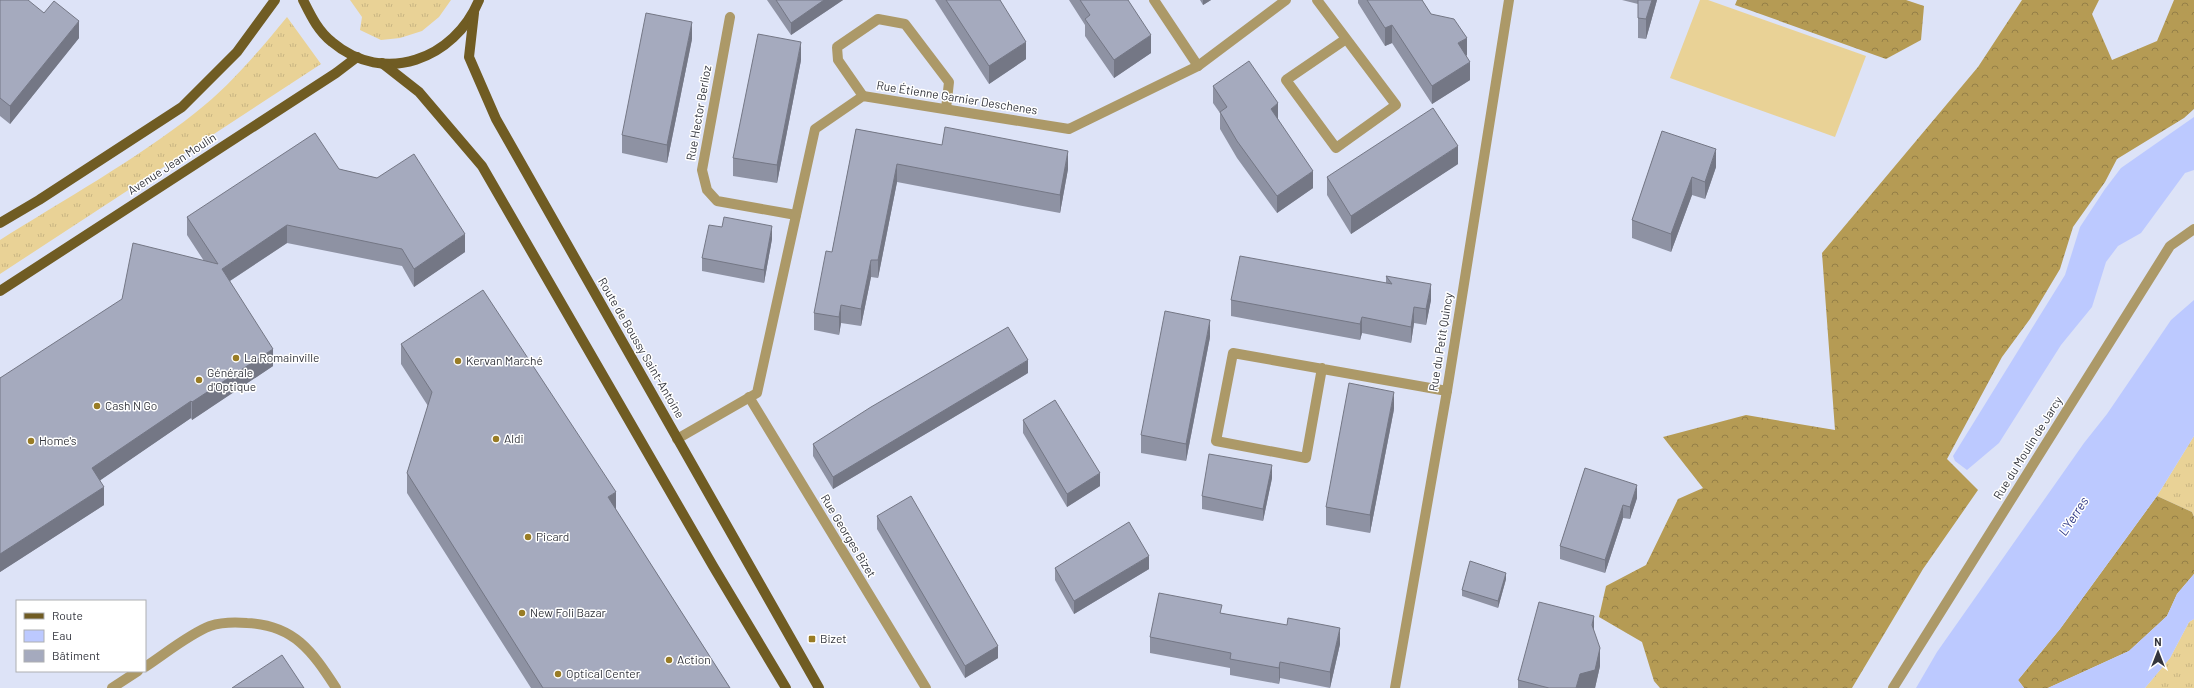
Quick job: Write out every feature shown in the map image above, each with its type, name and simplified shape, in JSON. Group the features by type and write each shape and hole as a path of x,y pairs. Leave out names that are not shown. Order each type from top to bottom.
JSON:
{"main road":[{"path":"0,223 39,200 182,107 237,52 275,0"},
{"path":"303,0 313,21 332,43 357,57 382,63 404,63 426,57 445,46 462,31 474,13 479,0"},
{"name":"Route de Boussy Saint-Antoine","path":"474,13 469,57 496,119 819,688"},
{"name":"Avenue Jean Moulin","path":"0,291 336,73 357,57"},
{"path":"382,63 419,92 482,166 709,560 786,688"}],"street":[{"path":"1154,0 1198,66"},
{"name":"Rue Étienne Garnier Deschenes","path":"677,439 757,392 815,129 863,96 1069,129 1198,66 1286,0"},
{"path":"1317,0 1396,105 1336,148 1286,80 1346,39"},
{"name":"Rue du Petit Quincy","path":"1395,688 1447,391 1509,0"},
{"name":"Rue Hector Berlioz","path":"730,17 702,170 707,190 717,202 796,215"},
{"path":"863,96 838,60 837,47 878,19 905,24 949,82 946,109"},
{"name":"Rue du Moulin de Jarcy","path":"1893,688 2170,246 2194,229"},
{"path":"1322,368 1306,458 1216,442 1233,352 1322,368 1447,391"},
{"name":"Rue Georges Bizet","path":"749,397 926,688"},
{"path":"146,666 210,626 234,622 255,623 284,630 304,644 320,662 336,688"},
{"path":"112,688 136,672"}],"green space":[{"path":"350,0 451,0 439,17 422,31 400,38 381,40 360,30 362,17"},
{"path":"1700,0 1708,0 1866,56 1835,137 1670,78"},
{"path":"1737,0 1906,0 1924,6 1921,40 1886,59 1735,5"},
{"path":"2022,0 2099,0 2092,14 2112,60 2157,41 2174,0 2194,0 2194,109 2184,118 2117,159 2105,182 2073,227 2060,269 2030,319 2002,357 1947,459 1978,490 1923,569 1852,688 1660,688 1654,681 1642,642 1599,617 1606,586 1646,565 1678,499 1703,488 1663,437 1746,415 1835,430 1822,253 1978,67"},
{"path":"287,17 321,64 0,274 0,240 99,179 172,131 208,103 232,80"},
{"path":"2194,436 2194,517 2192,512 2157,496"},
{"path":"2157,496 2192,512 2194,517 2194,574 2177,594 2167,616 2129,651 2048,688 2024,688 2018,680 2060,629"},
{"path":"2194,619 2194,688 2145,688 2170,658 2189,622"}],"water":[{"path":"2194,117 2194,170 2185,173 2141,233 2118,246 2106,262 2092,307 2061,345 1999,443 1967,470 1955,461 1953,456 2065,275 2080,227 2121,168"},
{"name":"L'Yerres","path":"2194,300 2194,436 2157,496 2060,629 2018,680 2024,688 1916,688 1937,652 2084,443 2107,414 2171,320"},
{"path":"2194,574 2194,619 2189,622 2170,658 2145,688 2048,688 2129,651 2167,616 2177,594"}],"building":[{"path":"0,0 28,0 44,13 54,1 79,21 10,106 0,98"},
{"path":"776,0 824,0 791,23"},
{"path":"946,0 1000,0 1026,42 989,66"},
{"path":"1080,0 1128,0 1151,35 1114,60 1085,19 1090,15"},
{"path":"1367,0 1422,0 1431,14 1454,19 1467,38 1458,43 1470,62 1432,86 1392,25 1385,28"},
{"path":"1638,0 1652,0 1646,19 1638,18"},
{"path":"646,13 692,22 667,145 622,135"},
{"path":"758,34 801,42 777,165 733,158"},
{"path":"1249,61 1278,103 1271,109 1313,171 1277,196 1237,141 1220,112 1227,107 1213,86"},
{"path":"1433,108 1458,146 1351,216 1327,177"},
{"path":"945,127 1068,151 1060,195 897,164 878,260 871,260 861,309 841,305 839,317 814,313 826,251 832,252 856,129 942,145"},
{"path":"1662,131 1716,149 1705,182 1692,177 1671,234 1632,220"},
{"path":"315,133 339,169 377,178 414,154 465,234 414,269 402,249 287,225 222,269 273,349 192,402 191,401 92,468 104,487 0,554 0,378 122,299 133,243 218,264 187,217"},
{"path":"724,217 772,226 764,270 702,258 709,225 722,227"},
{"path":"1240,256 1392,284 1386,276 1431,284 1426,309 1414,307 1411,327 1362,317 1360,324 1231,300"},
{"path":"483,290 616,492 608,497 730,688 543,688 407,473 432,392 401,344"},
{"path":"1165,311 1210,320 1186,444 1141,435"},
{"path":"1008,327 1028,360 833,477 813,444 871,407"},
{"path":"1349,383 1394,392 1370,515 1326,507"},
{"path":"1055,400 1100,473 1067,494 1023,420"},
{"path":"1209,454 1272,465 1263,509 1202,496"},
{"path":"1585,468 1637,485 1630,507 1623,505 1605,560 1560,546"},
{"path":"911,496 998,646 965,666 877,516"},
{"path":"1129,522 1149,556 1074,601 1055,568"},
{"path":"1470,561 1506,573 1498,601 1462,590"},
{"path":"1159,593 1222,605 1220,613 1287,625 1288,618 1340,628 1330,672 1280,662 1279,668 1230,659 1231,653 1150,637"},
{"path":"1539,602 1594,616 1592,625 1600,648 1595,670 1580,674 1576,688 1549,688 1518,680"},
{"path":"282,655 304,688 232,688"}],"place":[{"name":"La Romainville","path":"236,358"},
{"name":"Kervan Marché","path":"458,361"},
{"name":"Générale d'Optique","path":"199,380"},
{"name":"Cash N Go","path":"97,406"},
{"name":"Aldi","path":"496,439"},
{"name":"Home's","path":"31,441"},
{"name":"Picard","path":"528,537"},
{"name":"New Foli Bazar","path":"522,613"},
{"name":"Bizet","path":"812,639"},
{"name":"Action","path":"669,660"},
{"name":"Optical Center","path":"558,674"}]}
